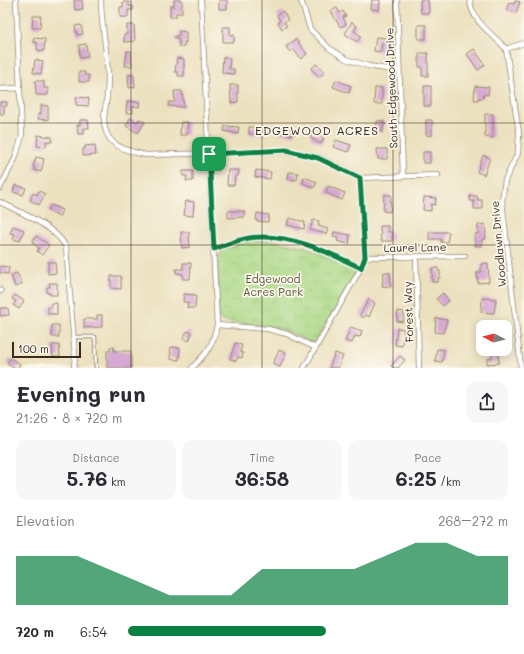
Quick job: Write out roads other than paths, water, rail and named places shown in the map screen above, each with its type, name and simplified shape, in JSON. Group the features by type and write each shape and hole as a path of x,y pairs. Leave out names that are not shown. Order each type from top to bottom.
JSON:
{"street":[{"path":"0,188 15,159 22,136 16,0"},
{"path":"101,0 103,32 108,67 108,83 104,116 107,135 118,146 146,155 209,154 286,150 318,158 360,178 438,175"},
{"path":"192,368 208,352 214,340 217,325 201,0"},
{"path":"301,0 310,29 330,48 346,59 368,66 399,71"},
{"name":"South Edgewood Drive","path":"397,0 403,176"},
{"path":"470,0 470,10 506,49 524,44"},
{"name":"Woodlawn Drive","path":"506,49 519,133 518,153 505,180 502,201 521,368"},
{"path":"0,89 20,88"},
{"path":"518,153 524,156"},
{"path":"304,368 361,268 365,257 360,178"},
{"path":"0,202 52,231 63,240 66,247 74,368"},
{"path":"214,249 240,240 266,237 309,246 361,268"},
{"name":"Forest Way","path":"416,256 419,368"},
{"name":"Laurel Lane","path":"365,257 465,256"},
{"path":"217,325 268,329 287,334 316,348"}],"lane":[{"path":"73,337 95,337 96,368"}],"district":[{"name":"EDGEWOOD ACRES","path":"317,130"}],"park label":[{"name":"Edgewood Acres Park","path":"273,284"}]}
